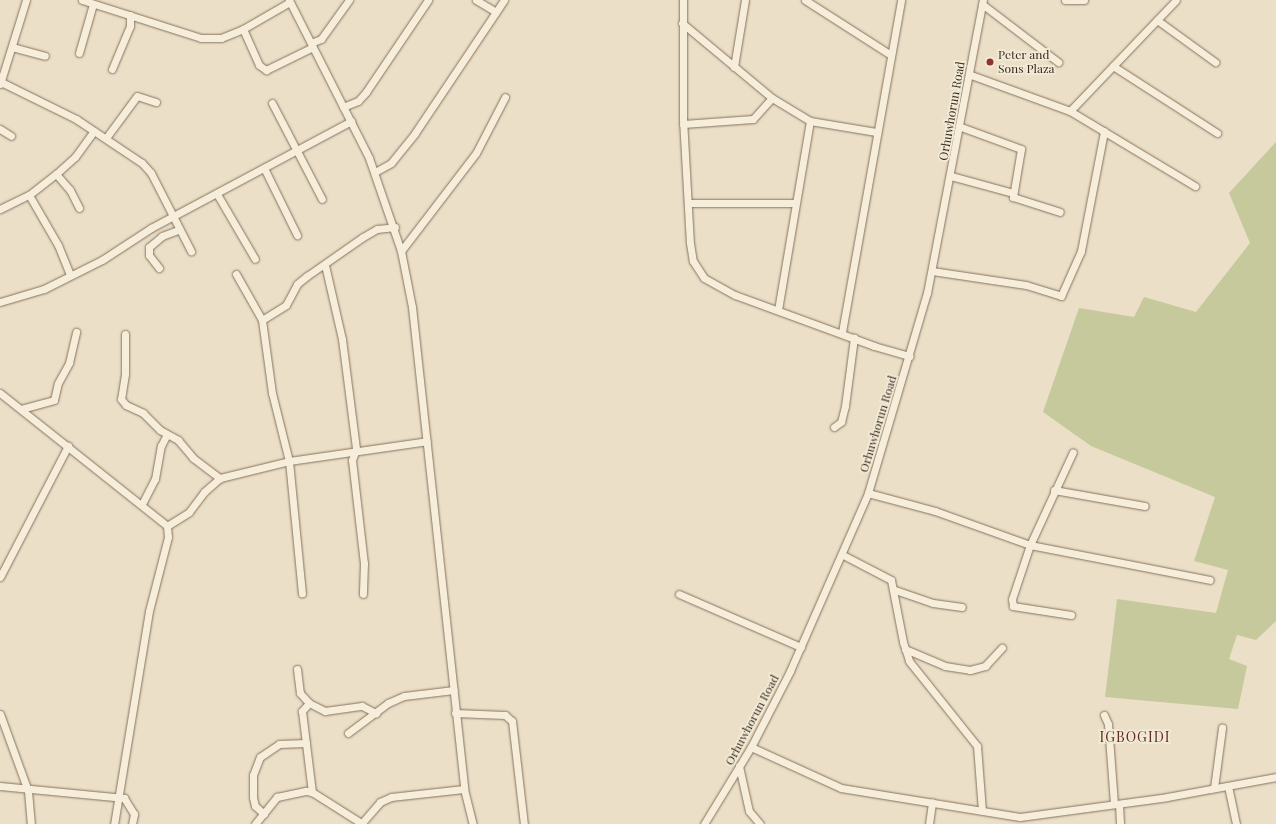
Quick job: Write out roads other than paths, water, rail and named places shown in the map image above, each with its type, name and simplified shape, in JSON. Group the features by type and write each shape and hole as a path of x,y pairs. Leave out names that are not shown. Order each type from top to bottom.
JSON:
{"street":[{"path":"26,0 1,83 94,131 142,163 150,173 178,230 191,251"},
{"path":"82,0 201,38 221,38 243,29 289,1 350,121 374,172 395,227 412,307 454,690 455,713 464,789 473,824"},
{"path":"243,29 259,65 266,70 312,45 321,38 349,0"},
{"path":"343,107 358,101 366,92 428,0"},
{"path":"476,0 496,12"},
{"path":"374,172 391,163 415,133 504,0"},
{"path":"683,0 682,38 684,124 688,203 694,261 704,278 729,293 842,332 854,338 910,356"},
{"path":"734,67 745,0"},
{"path":"805,0 891,55"},
{"path":"842,332 876,132 901,0"},
{"path":"1065,0 1084,0"},
{"path":"1070,111 1176,0"},
{"path":"982,2 1058,62"},
{"name":"Orhuwhorun Road","path":"704,824 751,747 802,647 843,555 868,493 910,356 932,272 971,75 982,2"},
{"path":"79,53 93,4"},
{"path":"112,69 130,26 130,16"},
{"path":"1157,20 1215,62"},
{"path":"682,23 772,98 810,121 876,132"},
{"path":"682,38 696,36"},
{"path":"12,47 45,56"},
{"path":"1113,66 1217,133"},
{"path":"971,75 1070,111 1195,186"},
{"path":"106,138 137,96 156,102"},
{"path":"401,251 476,153 505,97"},
{"path":"684,124 753,119 772,98"},
{"path":"272,103 322,199"},
{"path":"0,302 38,292 102,260 172,217 264,168 298,152 350,121"},
{"path":"778,310 810,121"},
{"path":"961,126 1022,149 1013,193 1015,200 1060,212"},
{"path":"0,129 11,136"},
{"path":"0,208 29,195 56,174 75,157 94,131"},
{"path":"932,272 1026,285 1062,296 1081,252 1104,131"},
{"path":"264,168 297,235"},
{"path":"56,174 70,190 79,208"},
{"path":"952,176 1013,193"},
{"path":"217,194 255,260"},
{"path":"29,195 58,245 70,275"},
{"path":"688,203 795,203"},
{"path":"262,320 286,305 296,284 325,266 376,229 395,227"},
{"path":"159,268 150,255 149,247 162,236 178,230"},
{"path":"325,266 342,339 356,449 352,460 364,563 363,594"},
{"path":"236,274 262,320 272,393 290,461 302,593"},
{"path":"21,409 54,400 58,383 70,363 76,332"},
{"path":"125,334 126,374 121,399 126,405 143,413 167,434 178,440 183,450 220,478"},
{"path":"834,427 841,422 845,406 854,338"},
{"path":"0,393 142,504 167,526 168,537 149,611 114,824"},
{"path":"142,504 155,479 161,446 167,434"},
{"path":"167,526 189,512 204,492 220,478 290,461 356,449 427,441"},
{"path":"0,577 68,446"},
{"path":"1071,615 1013,606 1012,600 1030,545 1054,490 1073,452"},
{"path":"1054,490 1145,506"},
{"path":"868,493 935,511 1030,545 1210,580"},
{"path":"843,555 851,561 888,577 895,590 905,649 924,682 974,741 980,753 982,811"},
{"path":"895,590 933,603 962,607"},
{"path":"679,594 802,647"},
{"path":"905,649 945,666 970,670 985,666 1002,648"},
{"path":"298,669 300,693 309,703 325,711 362,706 376,713"},
{"path":"348,733 376,713 404,696 454,690"},
{"path":"309,703 302,711 312,792"},
{"path":"455,713 505,715 512,721 524,824"},
{"path":"0,714 28,791 31,824"},
{"path":"1104,715 1108,724 1116,804 1120,824"},
{"path":"1214,788 1222,728"},
{"path":"264,814 255,806 253,797 253,775 260,756 279,744 306,743"},
{"path":"751,747 841,788 982,811 1020,821 1276,777"},
{"path":"740,766 750,811 760,824"},
{"path":"0,786 28,791 118,797 130,804 134,823"},
{"path":"1228,786 1236,824"},
{"path":"255,824 276,797 312,792 361,824 380,802 391,797 464,789"},
{"path":"929,824 932,802"}],"place":[{"name":"Peter and Sons Plaza","path":"990,62"}],"district":[{"name":"IGBOGIDI","path":"1135,737"}]}
